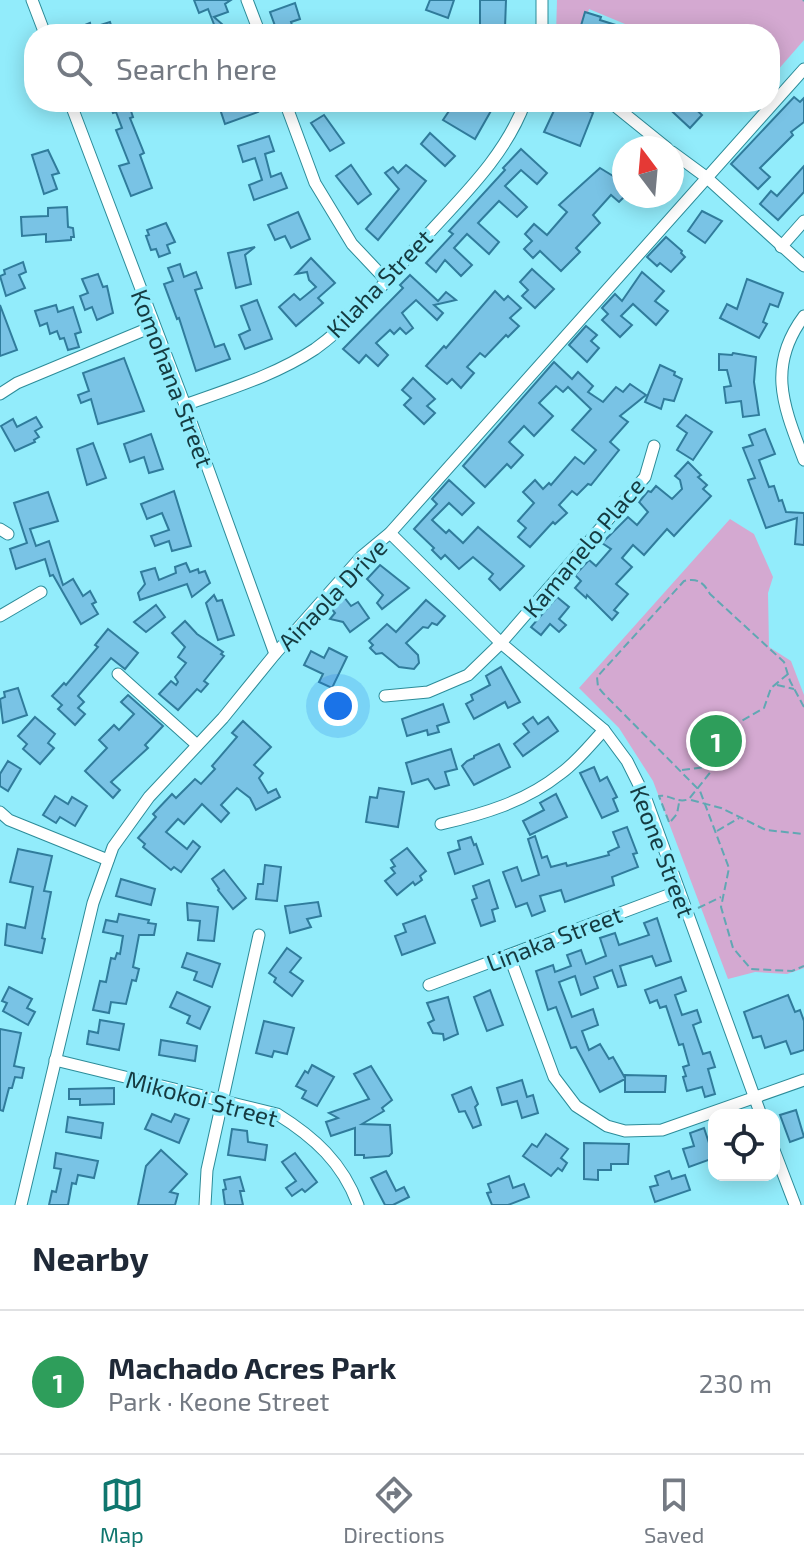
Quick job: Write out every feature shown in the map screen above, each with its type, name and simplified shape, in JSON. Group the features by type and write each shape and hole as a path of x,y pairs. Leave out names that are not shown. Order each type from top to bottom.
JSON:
{"street":[{"path":"32,0 41,24"},
{"path":"247,0 256,24"},
{"path":"542,0 542,24"},
{"name":"Ainaola Drive","path":"780,95 804,69"},
{"name":"Komohana Street","path":"74,112 275,654"},
{"path":"289,112 315,183 352,244 386,280"},
{"name":"Kilaha Street","path":"185,405 273,372 315,348 353,315 491,162 521,112"},
{"path":"622,112 652,136"},
{"name":"Ainaola Drive","path":"21,1205 93,903 113,847 149,797 223,718 361,557 390,533 765,112"},
{"path":"684,161 804,266"},
{"path":"781,247 804,221"},
{"path":"804,316 787,343 780,384 783,404 804,460"},
{"path":"0,394 17,383 154,326"},
{"name":"Kamanelo Place","path":"385,696 417,694 449,685 468,675 501,643 645,477 654,446"},
{"name":"Keone Street","path":"390,533 501,643 604,730 627,761 646,799 759,1109"},
{"path":"0,616 41,592"},
{"path":"118,674 197,745"},
{"path":"441,824 522,799 560,774 604,730"},
{"path":"0,812 9,820 108,860"},
{"name":"Linaka Street","path":"429,985 679,891"},
{"path":"205,1205 207,1170 259,935"},
{"path":"509,955 554,1077 563,1093 591,1118 625,1131 653,1131 804,1080"},
{"name":"Mikokoi Street","path":"55,1060 277,1114 306,1132 331,1156 350,1185 358,1205"},
{"path":"780,1166 795,1205"}],"path":[{"path":"804,707 780,657 710,594 703,583 692,579 684,581 597,677 598,687 603,693 697,787 729,868 721,907 733,948 751,969 792,971 804,966"},
{"path":"689,799 729,749 732,732 738,723 764,708 771,688 788,674"},
{"path":"776,685 794,689"},
{"path":"679,771 716,766"},
{"path":"679,801 677,814 669,822 659,796 705,803 766,830 804,834"},
{"path":"715,832 740,817"},
{"path":"701,907 722,896"},
{"path":"712,903 721,907"}],"shaded area":[{"path":"557,0 804,0 804,40 780,68 780,24 625,24 589,9 585,24 556,24"},
{"path":"730,519 754,534 773,577 768,593 769,647 791,661 804,695 804,968 787,974 755,972 728,979 653,781 619,728 579,688"}],"building":[{"path":"194,0 231,0 225,4 228,12 214,17 222,24 214,24 208,9 199,13"},
{"path":"430,0 454,0 448,18 426,10"},
{"path":"480,0 506,0 505,24 480,24"},
{"path":"295,3 300,19 292,24 274,24 270,12"},
{"path":"585,12 613,24 581,24"},
{"path":"794,97 800,102 804,98 804,122 791,132 793,135 760,168 770,177 758,189 731,164"},
{"path":"116,112 131,112 133,117 130,118 144,153 140,155 152,188 131,196 119,166 129,163 116,130 122,128"},
{"path":"221,112 258,112 225,124"},
{"path":"448,112 490,112 475,139 443,120"},
{"path":"553,112 593,113 580,146 544,132"},
{"path":"673,112 699,112 702,115 690,128"},
{"path":"324,115 344,143 330,151 311,123"},
{"path":"430,133 455,156 445,166 421,144"},
{"path":"269,136 274,151 265,154 271,177 281,173 287,188 254,200 249,185 262,180 255,158 243,162 238,146"},
{"path":"521,149 547,173 537,184 521,170 505,186 527,207 517,217 499,201 478,223 499,242 489,254 467,234 454,248 472,265 461,276 445,260 436,272 426,263 453,234 449,231"},
{"path":"48,150 59,173 52,175 57,189 44,194 32,155"},
{"path":"351,165 371,194 358,204 336,176"},
{"path":"406,165 426,181 378,240 366,229 399,189 385,173 393,167 398,173"},
{"path":"804,166 804,192 778,220 760,204 771,191 777,196"},
{"path":"600,168 612,175 612,196 593,215 600,223 576,248 580,252 561,271 540,251 533,258 524,249 532,241 525,234 534,224 547,235 567,212 559,205"},
{"path":"67,207 68,227 73,228 74,237 71,240 46,242 46,234 22,236 21,217 48,216 48,208"},
{"path":"702,211 722,221 705,243 688,231"},
{"path":"298,212 310,239 291,248 285,236 275,240 268,225"},
{"path":"166,223 175,242 167,245 170,253 159,257 156,249 151,250 147,230"},
{"path":"666,237 685,257 671,272 647,257"},
{"path":"255,247 245,255 251,284 236,288 228,253"},
{"path":"311,258 335,283 318,298 323,303 296,326 279,307 294,294 300,300 316,287 309,280 307,272 296,274"},
{"path":"23,262 26,272 19,275 25,288 6,296 0,276 5,274 4,270"},
{"path":"180,264 184,277 196,272 202,288 195,290 215,347 224,344 230,359 196,371 164,284 173,281 168,268"},
{"path":"532,269 554,289 535,308 522,296 528,290 520,282"},
{"path":"642,272 664,291 655,301 668,311 656,325 633,304 621,316 632,325 620,337 602,320 608,314 602,308 615,294 622,301"},
{"path":"98,274 103,287 107,286 113,313 97,320 92,307 85,310 80,296 88,293 82,279"},
{"path":"410,275 438,301 446,292 456,300 434,305 443,313 437,320 416,300 402,313 413,328 406,334 400,328 394,334 390,330 376,343 388,355 378,366 366,355 359,363 343,349 403,288 400,285"},
{"path":"747,279 783,293 778,307 770,304 763,322 767,324 759,338 720,318 727,304 737,309"},
{"path":"495,291 504,300 508,296 521,308 510,318 519,326 485,357 480,353 467,367 474,373 461,388 452,379 447,384 426,366 444,346 446,348"},
{"path":"257,300 272,339 245,349 239,335 250,330 241,306"},
{"path":"0,305 17,350 0,356"},
{"path":"56,305 58,312 73,307 81,332 75,334 79,347 68,350 64,338 60,339 57,331 50,334 47,323 40,326 35,311"},
{"path":"586,326 597,335 591,341 599,348 587,362 569,345"},
{"path":"719,354 756,357 754,382 759,415 743,417 741,401 726,403 724,387 731,386 727,370 719,370"},
{"path":"124,358 144,411 98,424 91,399 81,403 78,395 89,391 83,373"},
{"path":"554,362 572,379 578,372 593,386 588,392 603,402 616,387 623,392 630,384 646,395 620,416 628,422 610,442 619,450 591,485 588,484 577,495 572,491 559,505 567,513 555,524 553,522 530,547 518,537 526,528 518,521 534,503 523,492 535,480 543,489 549,483 551,485 575,457 584,464 596,450 572,430 591,409 568,387 563,392 556,386 539,403 553,416 534,436 524,426 509,442 523,455 511,468 507,464 485,487 463,466"},
{"path":"660,365 682,379 674,401 664,399 661,409 645,402"},
{"path":"413,378 435,399 427,406 435,413 424,424 404,405 411,398 402,390"},
{"path":"686,415 712,432 693,460 677,450 687,433 677,426"},
{"path":"36,417 42,427 35,431 39,437 15,451 1,426 13,419 17,427"},
{"path":"765,429 775,454 759,460 769,487 774,486 786,512 804,513 804,545 795,544 797,518 766,528 748,480 755,478 743,448 753,445 749,435"},
{"path":"151,434 163,469 149,473 144,457 130,462 124,444"},
{"path":"93,443 106,478 87,485 77,449"},
{"path":"688,462 701,475 698,477 707,485 703,489 711,496 674,536 667,529 644,555 633,545 622,558 632,567 616,584 628,594 614,610 618,613 612,620 587,595 586,598 575,588 581,581 575,575 589,560 596,566 611,549 602,543 628,517 637,525 648,512 639,502 648,491 651,492 656,486 672,499 682,489 680,480 675,476"},
{"path":"449,480 474,503 462,515 449,503 432,520 463,543 478,527 524,566 500,590 489,579 493,574 473,557 459,569 445,555 441,559 414,529 437,504 432,499"},
{"path":"174,491 191,546 172,551 169,541 155,546 151,536 169,530 162,513 147,519 141,504"},
{"path":"48,492 58,521 30,529 36,546 49,541 63,585 73,579 83,596 90,591 96,602 92,604 98,614 81,624 53,575 50,576 45,559 16,569 10,549 27,543 14,503"},
{"path":"186,563 190,572 198,569 199,573 205,571 210,583 192,597 187,584 140,600 138,593 145,584 141,572 155,568 159,580 176,573 175,567"},
{"path":"380,565 409,588 382,609 377,603 383,595 367,579"},
{"path":"214,595 217,601 222,600 234,635 218,640 206,603"},
{"path":"344,597 351,606 358,602 369,618 350,632 343,622 330,619 335,613 330,607"},
{"path":"557,597 569,607 559,619 566,625 559,632 550,624 541,635 531,627"},
{"path":"426,600 445,616 437,625 432,623 428,628 423,627 406,643 418,655 419,663 414,669 399,667 370,648 373,645 369,641 387,624 396,632"},
{"path":"156,605 165,617 146,632 134,622"},
{"path":"185,621 224,656 204,681 208,684 201,692 197,689 178,710 159,694 171,681 176,685 175,677 186,663 178,657 185,647 172,633"},
{"path":"108,629 138,653 125,669 111,658 78,696 84,702 78,708 85,714 75,725 58,709 62,705 52,696 64,683 66,685 98,647 95,645"},
{"path":"329,648 347,657 332,688 319,682 323,674 304,665 311,651 324,658"},
{"path":"501,667 520,702 508,708 505,702 474,719 466,704 473,700 471,695 490,685 486,676"},
{"path":"18,688 27,715 3,723 0,699 5,697 4,692"},
{"path":"128,695 163,726 145,745 148,748 111,782 120,790 113,798 85,771 107,748 99,740 114,725 119,730 134,714 121,702"},
{"path":"443,704 449,722 437,726 439,732 428,735 427,730 407,736 402,719"},
{"path":"35,717 55,734 48,743 54,748 40,764 23,749 27,744 18,736"},
{"path":"533,717 538,724 548,717 558,731 523,756 514,744 529,732 523,724"},
{"path":"243,721 271,747 254,765 263,773 259,778 268,793 276,789 280,797 256,810 250,798 237,788 221,805 229,813 221,822 202,804 184,824 178,819 166,832 187,849 193,841 200,847 181,872 174,867 171,870 143,847 145,844 138,838 156,817 153,814 172,794 176,798 195,779 201,784 215,769 212,766 237,737 232,733"},
{"path":"499,744 510,767 474,785 462,766 474,756"},
{"path":"451,749 457,769 445,772 449,785 435,789 428,779 412,784 406,763"},
{"path":"8,761 21,769 8,791 0,786 0,774"},
{"path":"594,767 600,781 607,777 617,797 613,799 618,811 602,818 580,773"},
{"path":"379,788 404,792 398,827 366,822 370,797 377,798"},
{"path":"556,794 567,817 530,835 523,821 544,810 540,803"},
{"path":"55,796 68,804 72,797 87,806 75,826 60,817 56,823 43,815"},
{"path":"627,827 637,853 633,854 638,867 612,877 614,885 565,902 561,890 540,896 545,911 532,916 527,903 516,907 503,872 517,867 522,881 539,875 528,839 535,836 542,858 547,856 551,867 566,863 567,866 609,855 608,852 619,847 613,832"},
{"path":"471,837 483,864 455,874 448,853 460,849 458,841"},
{"path":"407,848 426,871 420,876 422,880 415,885 413,882 397,895 385,881 395,873 391,860"},
{"path":"18,849 52,856 44,891 51,892 42,953 5,945 7,924 25,928 33,887 10,882"},
{"path":"265,865 281,867 277,901 256,899 258,884 263,884"},
{"path":"224,870 246,898 233,909 212,879"},
{"path":"121,879 155,889 151,905 116,896"},
{"path":"489,880 498,908 492,910 495,921 481,926 472,900 477,898 473,886"},
{"path":"318,902 321,916 307,919 311,927 290,933 285,906"},
{"path":"187,903 218,907 214,941 198,940 200,921 188,920"},
{"path":"119,914 156,924 154,935 139,935 133,967 139,969 136,981 132,980 126,1004 111,1002 109,1013 93,1010 100,981 106,982 111,958 115,959 117,953 120,954 123,936 103,932 106,920 117,922"},
{"path":"425,916 435,943 402,955 395,936 406,932 403,924"},
{"path":"657,918 671,961 656,966 652,956 620,966 626,985 618,987 612,970 594,977 598,988 581,995 575,976 559,982 572,1017 593,1009 598,1025 582,1031 589,1050 600,1044 609,1059 613,1057 625,1078 625,1075 666,1076 665,1092 625,1092 625,1079 600,1092 576,1047 571,1048 556,1007 548,1010 536,971 553,965 555,972 571,966 567,955 581,950 586,964 606,956 600,938 615,933 619,945 649,935 644,923"},
{"path":"287,948 301,958 290,972 303,981 292,996 274,982 276,978 269,973"},
{"path":"187,953 220,964 212,987 194,980 197,972 182,967"},
{"path":"681,977 686,991 675,995 682,1015 697,1010 701,1022 693,1025 703,1054 710,1052 715,1067 708,1069 715,1094 705,1097 702,1087 687,1091 683,1067 689,1065 683,1044 679,1045 666,1006 660,1008 657,1000 650,1003 645,990"},
{"path":"9,987 32,999 27,1008 35,1012 28,1025 3,1011 7,1003 2,1001"},
{"path":"490,990 503,1025 487,1031 474,997"},
{"path":"177,992 210,1007 200,1029 187,1023 190,1016 170,1007"},
{"path":"788,995 795,1012 800,1010 804,1021 804,1050 791,1054 786,1041 765,1048 761,1036 753,1038 744,1012"},
{"path":"448,997 458,1034 444,1040 443,1034 433,1033 428,1023 434,1020 427,1003"},
{"path":"100,1020 124,1024 119,1050 87,1044 89,1031 98,1033"},
{"path":"264,1021 294,1028 287,1054 274,1051 272,1057 256,1053"},
{"path":"0,1029 21,1033 14,1066 24,1068 22,1078 15,1077 12,1088 9,1088 3,1111 0,1110"},
{"path":"161,1040 197,1046 195,1061 159,1055"},
{"path":"312,1065 334,1077 317,1106 302,1098 306,1091 296,1086"},
{"path":"371,1066 392,1100 382,1108 384,1111 362,1124 390,1125 392,1153 389,1156 364,1158 364,1155 355,1155 355,1128 331,1136 326,1122 338,1118 329,1113 369,1099 354,1074"},
{"path":"522,1080 527,1097 533,1095 538,1113 522,1118 517,1101 502,1105 497,1088"},
{"path":"471,1087 478,1104 475,1107 481,1125 473,1128 465,1111 459,1112 452,1095"},
{"path":"114,1088 114,1104 80,1105 80,1099 69,1099 69,1089"},
{"path":"796,1110 804,1137 790,1142 780,1115"},
{"path":"152,1114 171,1122 175,1114 189,1119 179,1143 145,1129"},
{"path":"68,1117 103,1123 101,1138 66,1132"},
{"path":"704,1128 708,1140 708,1160 689,1167 683,1149 694,1146 690,1133"},
{"path":"232,1129 247,1131 248,1142 267,1145 265,1160 228,1155"},
{"path":"546,1134 568,1149 561,1158 567,1163 562,1171 558,1168 551,1176 523,1156 532,1144 537,1147"},
{"path":"584,1143 629,1144 628,1164 611,1164 611,1170 598,1170 598,1180 584,1179"},
{"path":"161,1150 187,1174 170,1192 178,1194 175,1205 138,1205 146,1166"},
{"path":"56,1153 98,1161 94,1178 78,1175 76,1184 72,1183 68,1205 49,1205 52,1191 56,1192 61,1169 54,1168"},
{"path":"295,1153 317,1182 305,1192 302,1189 292,1196 286,1188 296,1181 282,1162"},
{"path":"386,1171 396,1191 404,1187 409,1197 393,1205 385,1205 371,1178"},
{"path":"669,1171 672,1179 685,1175 690,1190 655,1202 650,1187 658,1185 655,1176"},
{"path":"509,1176 513,1188 524,1184 529,1197 508,1205 492,1205 487,1193 491,1192 488,1184"},
{"path":"240,1177 244,1191 240,1191 243,1205 225,1205 224,1180"}],"place":[{"name":"Machado Acres Park","path":"716,741"}]}
